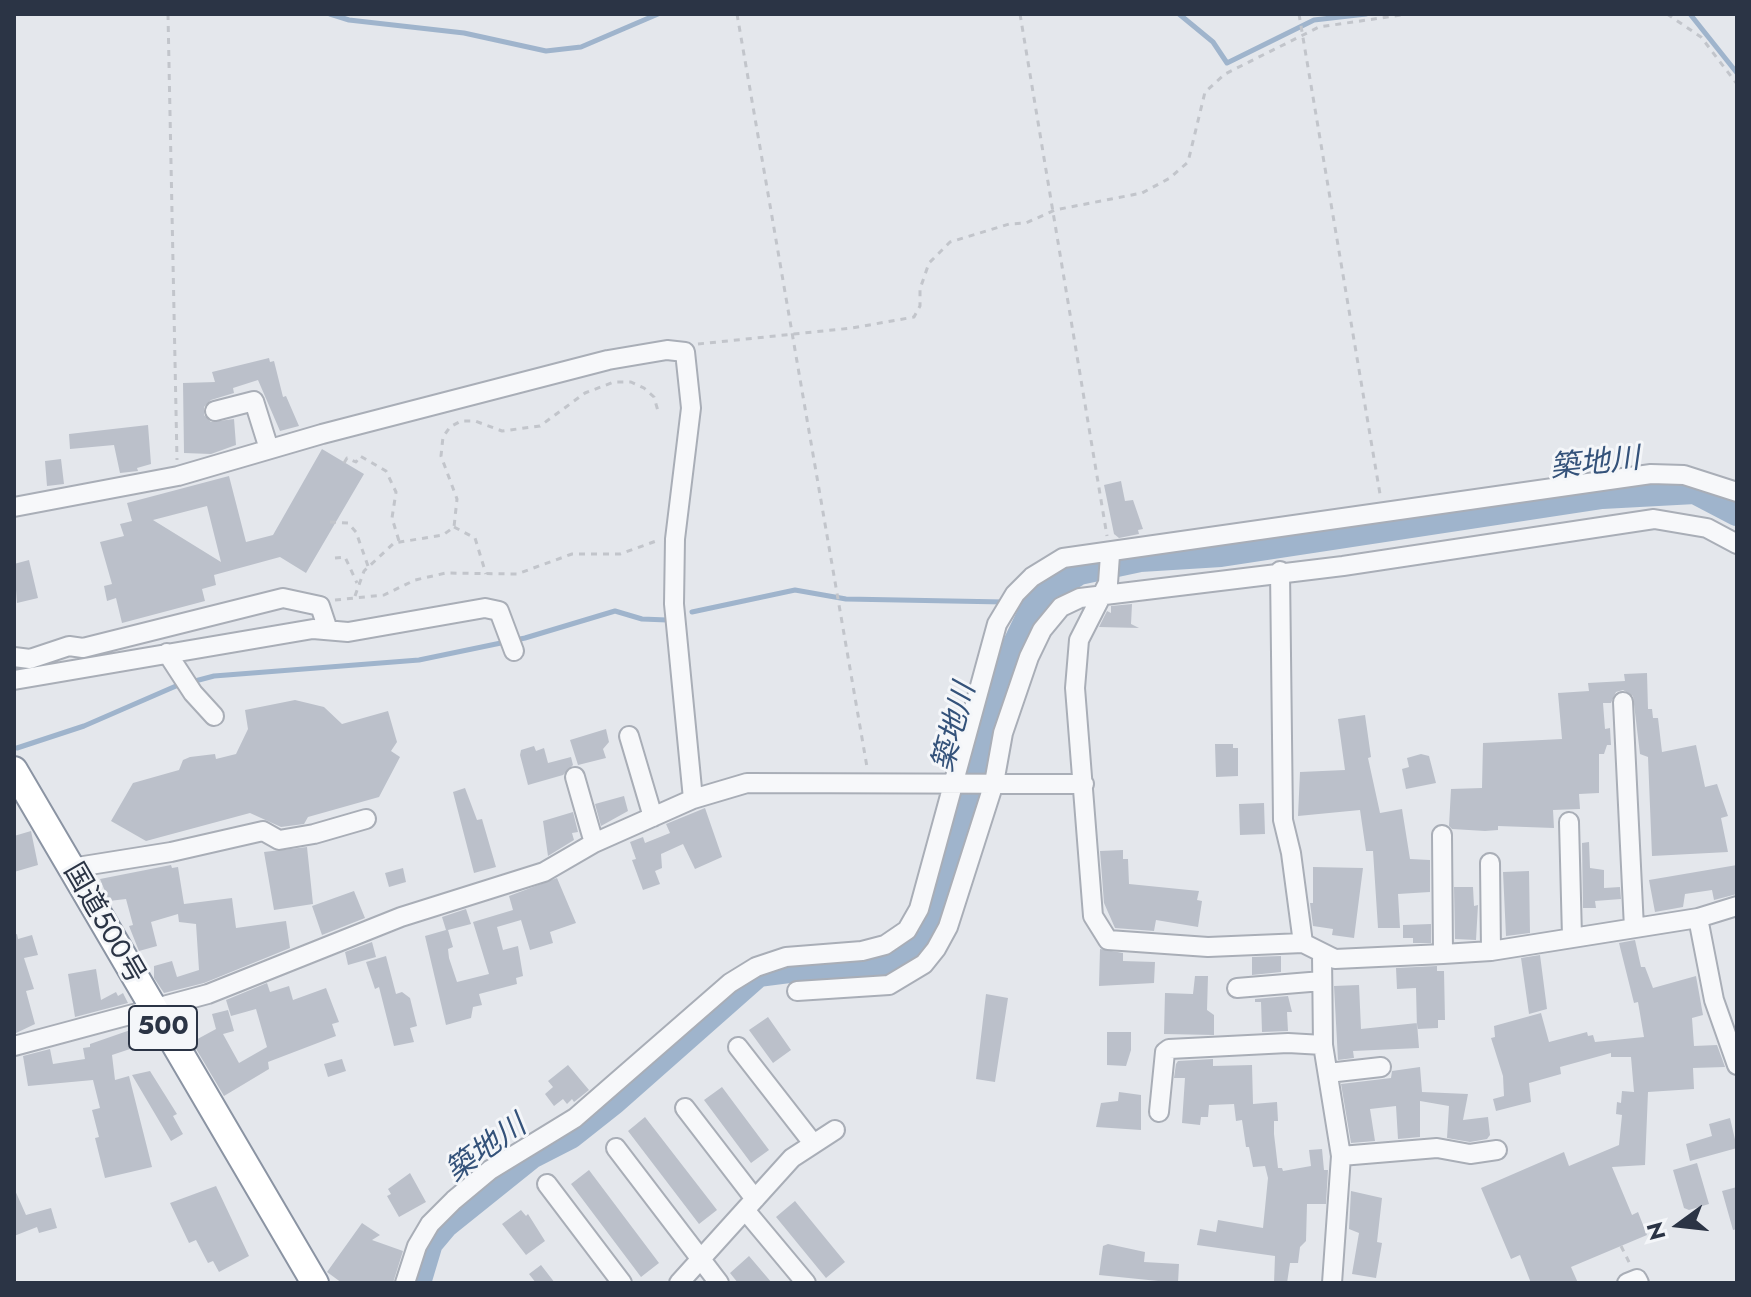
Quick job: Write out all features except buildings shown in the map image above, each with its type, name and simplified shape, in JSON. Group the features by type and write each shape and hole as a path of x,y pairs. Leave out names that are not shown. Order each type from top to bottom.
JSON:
{"highway":[{"name":"国道500号","path":"14,770 315,1283"}],"street":[{"path":"14,507 178,476 608,360 667,350 685,352 691,408 675,539 674,604 693,799"},
{"path":"215,411 254,401 269,449"},
{"path":"405,1283 423,1235 454,1200 490,1170 585,1110 730,983 756,967 786,957 862,951 885,945 907,930 919,909 997,624 1015,594 1032,577 1063,558 1651,474 1684,475 1737,492"},
{"path":"797,991 889,985 924,964 948,927 992,783 1003,733 1029,657 1042,630 1061,607 1105,588 1119,594 1280,571 1343,566 1654,519 1707,528 1737,544"},
{"path":"1110,552 1105,588 1079,640 1075,669 1093,916 1108,940 1208,947 1303,943 1322,956 1335,959 1443,954 1491,951 1698,918 1737,906"},
{"path":"1280,571 1283,820 1291,853 1303,943"},
{"path":"14,657 30,659 69,646 83,648 283,598 320,606 328,630"},
{"path":"14,680 313,629 348,632 485,608 499,611 514,651"},
{"path":"167,653 193,693 214,716"},
{"path":"1623,702 1634,928"},
{"path":"629,736 653,817"},
{"path":"575,777 594,843"},
{"path":"14,1046 208,994 401,917 544,872 594,843 693,799 747,783 1084,784"},
{"path":"71,868 171,852 263,831 279,840 366,819"},
{"path":"1569,822 1572,937"},
{"path":"1442,835 1443,954"},
{"path":"1490,863 1491,951"},
{"path":"1698,918 1714,1000 1732,1027 1737,1065"},
{"path":"1322,956 1323,1045 1341,1156 1332,1283"},
{"path":"1237,988 1322,981"},
{"path":"1159,1112 1165,1052 1169,1049 1288,1043 1323,1045"},
{"path":"738,1047 812,1142"},
{"path":"1328,1073 1381,1067"},
{"path":"685,1108 806,1283"},
{"path":"679,1283 812,1142 835,1130"},
{"path":"616,1148 719,1283"},
{"path":"1341,1156 1437,1148 1470,1154 1497,1150"},
{"path":"547,1184 622,1283"}],"path":[{"path":"168,14 178,476"},
{"path":"737,14 869,782"},
{"path":"1020,14 1110,552"},
{"path":"1299,14 1383,510"},
{"path":"685,352 696,344 793,335 914,317 920,306 920,289 929,263 950,242 1026,223 1055,210 1142,193 1170,178 1188,162 1205,92 1225,74 1319,27 1408,14"},
{"path":"1667,14 1701,37 1737,84"},
{"path":"355,596 357,583 378,555 399,541 443,535 454,527 457,499 441,456 443,437 461,421 475,421 502,431 522,431 540,426 585,393 614,382 631,382 644,388 654,397 658,411"},
{"path":"344,463 347,458 356,462 360,456 386,471 396,492 392,518 399,541"},
{"path":"330,522 348,523 356,532 368,566"},
{"path":"454,527 475,538 486,574"},
{"path":"320,606 355,596 384,595 415,580 446,573 467,570 486,574 517,574 572,554 620,554 665,538 675,539"},
{"path":"335,558 345,557 357,583"},
{"path":"1621,1246 1634,1282"}],"waterway":[{"path":"330,14 349,20 464,33 546,51 581,47 658,14"},
{"path":"1179,14 1213,42 1227,63 1314,20 1366,14"},
{"path":"1690,14 1737,73"},
{"name":"築地川","path":"417,1283 429,1243 445,1224 531,1155 570,1135 613,1101 758,973 812,966 841,973 896,967 931,939 944,906 1008,662 1035,606 1049,590 1079,571 1140,558 1221,553 1602,495 1695,490 1737,512"},
{"path":"692,612 795,590 846,599 1004,602"},
{"path":"1021,597 1049,590"},
{"path":"17,748 84,726 176,686 214,676 419,660 525,638 615,611 642,619 667,620"}]}
